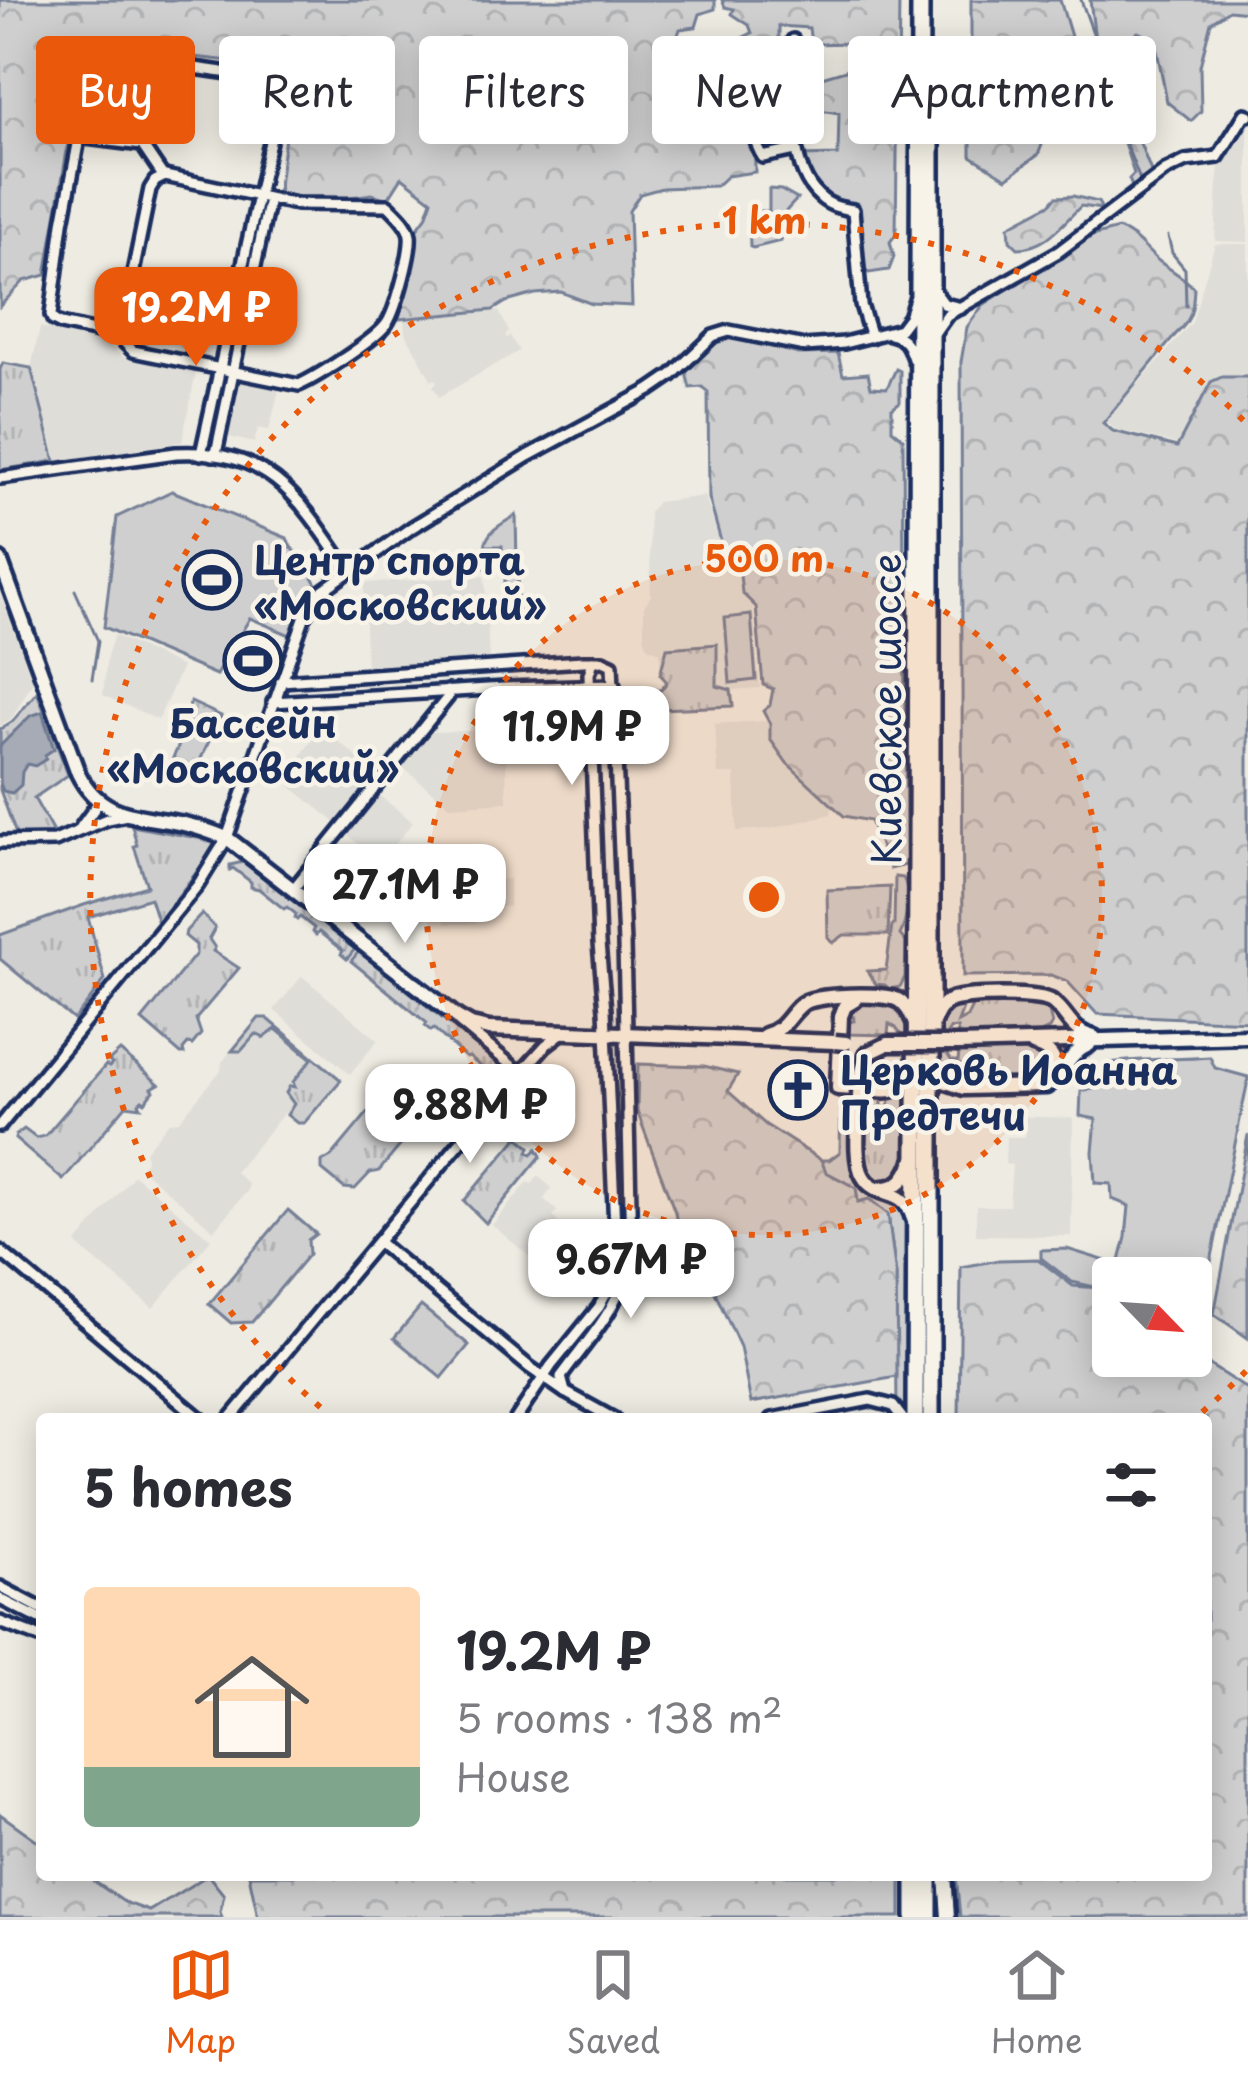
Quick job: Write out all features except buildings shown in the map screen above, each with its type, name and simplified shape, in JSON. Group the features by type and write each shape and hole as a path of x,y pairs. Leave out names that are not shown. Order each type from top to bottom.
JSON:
{"highway":[{"name":"Киевское шоссе","path":"920,0 924,286 931,348 924,963"},
{"name":"Киевское шоссе","path":"915,1413 916,1148 924,1029 918,374 930,0"},
{"name":"Киевское шоссе","path":"923,1057 932,1128 931,1413"},
{"path":"915,1881 915,1917"},
{"path":"929,1881 929,1917"}],"main road":[{"path":"0,560 84,785 102,804 127,815 185,824 227,838 457,1017 483,1028 888,1044 1248,1036"},
{"path":"747,1040 781,1029 810,1000 890,997 905,989 924,963 941,987 962,997"},
{"path":"861,997 846,1005 841,1016 838,1088 902,1087 923,1057 944,1082 964,1088"},
{"path":"890,997 905,1006 924,1029 942,1006 962,997 1037,997 1054,1004 1075,1030 1107,1041"},
{"path":"810,1000 801,1012 802,1026 857,1056 858,1161 863,1177 906,1201 915,1232"},
{"path":"1027,1043 1057,1027 1054,1004"},
{"path":"932,1128 940,1098 948,1092 1053,1083 1078,1050 1107,1041"},
{"path":"1027,1043 1047,1051 1055,1062 1053,1076 1038,1087"},
{"path":"860,1087 867,1054 888,1044"},
{"path":"870,1184 884,1189 902,1183 916,1148"},
{"path":"945,1881 948,1917"}],"street":[{"path":"195,67 245,74 266,91 274,115 220,368 207,455"},
{"path":"931,348 946,315 1058,252 1165,171 1186,161 1215,159 1248,116"},
{"path":"77,144 51,315 61,324 122,337"},
{"path":"134,144 142,145 163,176 269,199 325,206 384,204 410,235 389,320 373,337 304,384 129,348 122,337 130,289 151,189 163,176"},
{"path":"755,144 763,157 796,150"},
{"path":"796,144 815,194 832,206 854,210 861,305 871,337"},
{"path":"207,455 217,449 269,199"},
{"path":"0,1126 4,1112 199,885 227,838 304,619 322,590 475,487 650,390 720,332 805,346 885,334 907,322 924,286 944,304 961,308"},
{"path":"130,289 144,291"},
{"path":"885,334 900,336 907,343 918,374"},
{"path":"0,478 176,453 255,467 280,481 349,571"},
{"path":"331,545 367,560"},
{"path":"330,584 331,545"},
{"path":"281,681 593,661 612,664 632,1231 627,1273 610,1313 562,1374 565,1392"},
{"path":"520,1413 599,1307 614,1270 617,1230 598,938 589,668 593,661"},
{"path":"273,702 614,685"},
{"path":"294,888 448,697 447,691"},
{"path":"78,832 102,804"},
{"path":"0,842 48,843 127,815"},
{"path":"598,938 618,942 624,938"},
{"path":"601,968 615,959 623,974"},
{"path":"457,1017 460,1025 511,1065 503,1091"},
{"path":"235,1413 503,1091 564,1032"},
{"path":"612,1140 620,1145 627,1138"},
{"path":"378,1242 529,1367 603,1413"},
{"path":"0,1251 194,1413"},
{"path":"551,1366 555,1375 562,1374"},
{"path":"529,1367 551,1366"},
{"path":"529,1367 534,1376 533,1395"},
{"path":"533,1395 565,1392"},
{"path":"803,1413 870,1400 893,1406 898,1413"},
{"path":"0,1587 36,1620"},
{"path":"0,1599 36,1622"},
{"path":"0,1622 36,1625"}],"shaded area":[{"path":"1248,121 1248,242 1215,241 1219,163"},
{"path":"1215,244 1248,244 1248,478 1177,444 1115,429 1106,421 1192,322"},
{"path":"499,311 509,332 505,335 519,351 439,397 433,386 437,382 432,381 405,332 404,320"},
{"path":"40,327 106,343 124,358 196,372 182,442 55,461 31,368"},
{"path":"235,384 279,390 269,430 258,428 254,443 225,436"},
{"path":"705,496 722,550 739,575 740,592 753,607 760,688 731,690 666,682 660,675 660,652 648,647 644,636 644,607 651,595 649,512 657,502"},
{"path":"483,576 489,659 366,666 364,583"},
{"path":"0,594 33,681 12,718 0,726"},
{"path":"114,635 182,667 158,720 103,695"},
{"path":"42,712 54,749 35,766 27,764 21,785 12,793 3,791 0,746 30,716"},
{"path":"768,717 813,764 831,814 769,829 737,831 735,774 718,774 715,724 766,721"},
{"path":"505,730 507,802 450,806 402,767 430,732"},
{"path":"315,736 328,740 332,736 364,763 360,770 372,779 336,823 289,785 293,767"},
{"path":"376,793 413,822 381,862 345,833"},
{"path":"423,878 432,884 509,879 509,907 491,906 487,921 446,924 436,908 414,892"},
{"path":"302,976 378,1040 350,1074 274,1010"},
{"path":"267,1018 341,1080 304,1123 284,1113 235,1172 248,1190 214,1230 140,1168 146,1161 145,1151 169,1122 179,1121 253,1025 261,1026"},
{"path":"1007,1116 1073,1118 1071,1236 976,1235 976,1206 1009,1206 1012,1165 1005,1164 1006,1137 1025,1137 1026,1125 1007,1123"},
{"path":"134,1175 211,1239 153,1308 76,1244"},
{"path":"538,1176 552,1188 544,1199 557,1211 553,1216 559,1224 554,1230 565,1240 542,1267 492,1225"}],"green space":[{"path":"0,0 715,0 715,9 700,14 696,27 680,29 678,36 652,36 652,144 755,144 755,172 727,176 716,186 662,188 640,194 629,211 632,306 592,304 561,292 535,294 493,310 399,319 414,233 432,200 402,177 388,199 372,194 328,200 278,195 284,144 395,144 395,36 219,36 219,60 195,57 195,36 36,36 36,144 68,144 46,275 24,281 0,306"},
{"path":"722,0 899,0 899,36 848,36 848,43 824,44 824,36 810,36 809,28 779,26 779,36 746,36 752,33 749,25 732,14 734,9 725,7"},
{"path":"971,0 1060,0 1071,36 971,36"},
{"path":"1090,0 1248,0 1248,12 1229,10 1211,22 1200,66 1201,111 1191,121 1167,102 1156,36 1138,32 1095,36"},
{"path":"848,69 848,144 897,144 896,234 890,242 894,257 889,270 866,271 858,207 822,190 801,156 838,155 839,113 824,111 824,76"},
{"path":"971,144 1042,144 1038,155 1007,178 971,156"},
{"path":"1124,144 1140,144 1152,174 1133,189 1129,179 1134,174"},
{"path":"769,189 797,199 779,222 781,241 753,248 749,211 769,211"},
{"path":"1056,197 1098,202 1102,209 1081,206 1037,244 1018,248 1010,240 1009,226"},
{"path":"1118,229 1186,281 1194,295 1185,324 1103,423 1113,431 1177,447 1211,382 1248,377 1248,1021 1097,1014 1067,981 1051,975 963,976 961,362 967,327 983,305 1088,237"},
{"path":"723,334 798,354 838,353 843,375 868,373 871,387 887,388 896,369 900,371 900,402 892,408 892,429 903,438 906,865 890,869 870,821 844,816 787,763 770,739 770,724 763,711 770,705 773,689 763,685 756,607 742,593 740,575 723,549 709,498 708,392 690,388 686,373"},
{"path":"3,363 31,368 55,461 0,470"},
{"name":"Центр спорта «Московский»","path":"172,491 287,538 318,589 306,601 290,635 250,618 216,675 104,627 117,517"},
{"path":"516,515 518,613 505,614 505,567 485,568 485,555 502,555 502,546 485,546 492,532"},
{"path":"751,615 756,680 730,683 725,618"},
{"path":"717,644 717,686 731,690 733,706 635,710 634,724 624,725 622,693 661,690 667,682 660,674 667,648"},
{"path":"37,692 68,775 34,798 55,836 17,837 0,790 0,729"},
{"path":"191,702 221,716 196,769 173,758 189,723 183,719"},
{"path":"132,826 203,839 215,848 160,920 150,898 88,917 105,980 74,1020 0,959 0,935 147,886"},
{"path":"243,862 355,949 347,959 287,907 230,870 230,865"},
{"path":"895,877 903,878 907,890 900,935 906,942 905,977 900,987 889,989 876,984 867,971 886,970 894,925"},
{"path":"890,887 888,935 844,935 833,943 828,937 827,890"},
{"path":"202,914 215,928 209,939 213,951 239,968 196,1019 201,1034 181,1054 142,1020 196,954 196,945 185,936"},
{"path":"359,951 504,1068 495,1082 351,961"},
{"path":"858,1002 897,1004 905,1014 906,1035 889,1024 888,1035 846,1034 846,1022 854,1017 844,1017 845,1013"},
{"path":"955,1002 965,1003 958,1022 967,1017 974,1002 1035,1003 1048,1008 1052,1024 1038,1034 958,1036 957,1028 941,1036 941,1015"},
{"path":"259,1018 267,1018 341,1080 304,1123 287,1115 294,1104 286,1093 312,1059 276,1029 264,1038 256,1034 241,1051 232,1051"},
{"path":"120,1051 159,1084 139,1103 141,1107 126,1105 63,1180 16,1135 24,1129 36,1138 45,1136"},
{"path":"1039,1051 1052,1064 1042,1080 978,1083 971,1070 959,1064 958,1071 968,1076 966,1083 943,1075 941,1052 958,1062 959,1052"},
{"path":"1210,1057 1215,1068 1248,1077 1212,1257 1121,1257 1129,1206 1112,1199 1111,1184 1095,1183 1096,1119 1080,1116 1081,1091 1100,1088 1110,1063"},
{"path":"638,1064 704,1066 738,1074 728,1091 766,1125 821,1160 826,1172 856,1188 858,1202 869,1199 888,1214 896,1275 897,1377 751,1403 740,1347 697,1253 679,1236 675,1212 637,1111"},
{"path":"906,1088 901,1176 894,1182 880,1182 865,1166 864,1097 882,1095 882,1117 887,1118 891,1094"},
{"path":"386,1090 391,1094 385,1100 389,1104 395,1098 408,1109 409,1135 379,1171 370,1173 355,1189 344,1188 322,1170 322,1162"},
{"path":"841,1096 855,1096 851,1136 857,1177 864,1187 897,1203 906,1214 910,1413 897,1413 896,1275 888,1214 858,1202 856,1188 826,1172 821,1160 840,1152"},
{"path":"1248,1135 1248,1338 1214,1314"},
{"path":"518,1137 530,1147 528,1152 537,1149 541,1156 486,1223 464,1201"},
{"path":"288,1210 316,1234 308,1240 309,1254 252,1322 231,1323 209,1304"},
{"path":"1067,1249 1093,1257 1092,1286 1072,1282 1041,1258 1041,1250"},
{"path":"1038,1259 1073,1286 1092,1287 1092,1377 1212,1377 1212,1367 1248,1390 1248,1917 960,1917 957,1881 1212,1881 1212,1413 959,1413 961,1267"},
{"path":"421,1306 469,1345 442,1378 394,1338"},
{"path":"0,1814 36,1840 36,1881 94,1881 124,1902 149,1911 198,1881 213,1881 224,1895 222,1917 0,1917"},
{"path":"250,1881 901,1881 901,1917 258,1917"}],"waterway":[{"path":"1081,0 1102,58 1101,80 1140,180"},
{"path":"1168,236 1172,253 1185,269 1186,306"},
{"path":"75,590 98,641 92,679"}],"place":[{"name":"Центр спорта «Московский»","path":"212,580"},
{"name":"Бассейн «Московский»","path":"253,661"},
{"name":"Церковь Иоанна Предтечи","path":"798,1090"}]}
